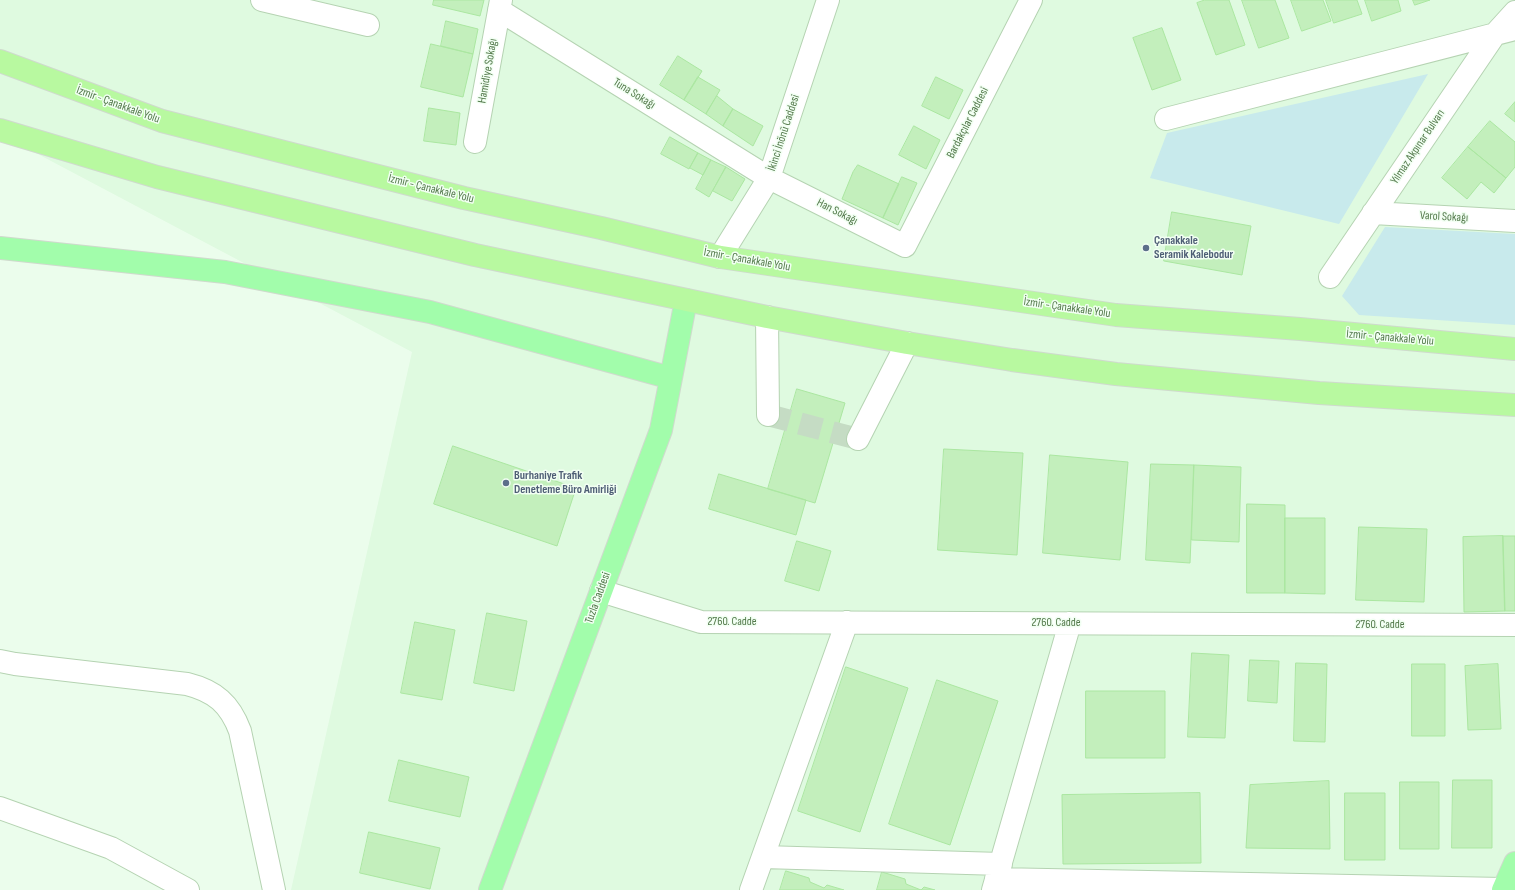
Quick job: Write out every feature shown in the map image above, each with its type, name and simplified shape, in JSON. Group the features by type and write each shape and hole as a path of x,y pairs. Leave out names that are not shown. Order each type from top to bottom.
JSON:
{"highway":[{"name":"İzmir - Çanakkale Yolu","path":"0,61 162,122 464,198 601,228 720,257 1116,315 1300,329 1515,349"},
{"path":"0,130 157,177 475,255 767,317 908,343 1012,360 1116,374 1319,393 1515,405"}],"main road":[{"path":"0,248 225,272 430,312 671,378"},
{"name":"Tuzla Caddesi","path":"490,890 661,430 686,300"}],"street":[{"path":"262,0 368,25"},
{"name":"Bardakçılar Caddesi","path":"905,246 1031,0"},
{"name":"İkinci İnönü Caddesi","path":"720,257 769,178 821,3"},
{"name":"Tuna Sokağı","path":"500,5 769,178"},
{"name":"Hamidiye Sokağı","path":"475,142 500,5"},
{"name":"Yılmaz Akpınar Bulvarı","path":"1330,277 1373,213 1505,31 1515,12"},
{"path":"1166,119 1505,31"},
{"name":"Han Sokağı","path":"769,178 905,246"},
{"name":"Varol Sokağı","path":"1373,213 1515,221"},
{"path":"767,317 768,415"},
{"path":"858,439 908,343"},
{"name":"2760. Cadde","path":"601,591 701,622 1515,625"},
{"path":"751,890 847,622"},
{"path":"996,878 1070,623"},
{"path":"0,661 187,684 205,690 222,701 233,715 240,731 274,890"},
{"path":"0,808 111,848 188,890"},
{"path":"763,857 996,878 1509,878"}],"shaded area":[{"path":"0,0 1515,0 1515,890 291,890 412,352 0,134"},
{"path":"1428,74 1339,224 1150,178 1167,133"},
{"path":"1385,227 1515,234 1515,325 1359,315 1342,296"}],"building":[{"path":"434,0 484,0 480,16 433,5"},
{"path":"1205,0 1229,0 1245,45 1216,55 1197,3"},
{"path":"1242,0 1275,0 1289,38 1259,48"},
{"path":"1291,0 1323,0 1331,21 1302,31"},
{"path":"1326,0 1357,0 1362,14 1334,23"},
{"path":"1365,0 1398,0 1401,11 1372,21"},
{"path":"1413,0 1430,0 1415,5"},
{"path":"446,21 478,29 473,54 441,46"},
{"path":"1162,28 1181,80 1152,90 1133,38"},
{"path":"431,44 473,54 463,97 421,87"},
{"path":"678,56 702,71 684,100 660,85"},
{"path":"698,77 720,90 706,114 684,100"},
{"path":"936,77 963,90 949,119 922,106"},
{"path":"717,96 733,109 723,126 706,114"},
{"path":"1515,102 1515,122 1505,114"},
{"path":"429,108 460,113 456,145 424,141"},
{"path":"733,109 763,126 753,146 723,126"},
{"path":"1490,121 1515,142 1515,167 1506,178 1468,147"},
{"path":"914,126 940,140 926,169 899,155"},
{"path":"670,137 698,153 689,169 661,154"},
{"path":"1468,147 1506,178 1494,193 1481,182 1467,199 1442,178"},
{"path":"698,153 711,160 703,175 690,168"},
{"path":"711,160 726,167 709,197 696,189"},
{"path":"858,165 899,184 883,218 842,199 853,172"},
{"path":"726,167 745,179 732,201 713,191"},
{"path":"902,177 917,183 898,225 883,218"},
{"path":"1172,212 1251,226 1242,275 1164,261"},
{"path":"797,389 845,403 815,503 768,489"},
{"path":"453,446 576,488 557,546 434,504"},
{"path":"944,449 1023,453 1017,555 938,550"},
{"path":"1050,455 1128,462 1120,560 1043,553"},
{"path":"1151,464 1194,465 1190,563 1146,560"},
{"path":"1194,465 1241,467 1239,542 1192,540"},
{"path":"719,474 806,500 796,535 709,509"},
{"path":"1247,504 1285,505 1285,593 1247,593"},
{"path":"1285,518 1325,518 1325,594 1285,593"},
{"path":"1359,527 1427,529 1424,602 1356,600"},
{"path":"1503,536 1515,536 1515,611 1505,611"},
{"path":"1503,536 1505,611 1464,612 1463,537"},
{"path":"797,541 831,551 819,591 785,581"},
{"path":"487,613 527,621 514,691 474,683"},
{"path":"415,622 455,630 442,700 401,693"},
{"path":"1192,653 1229,655 1225,738 1188,737"},
{"path":"1250,660 1279,661 1277,703 1248,701"},
{"path":"1296,663 1327,664 1325,742 1294,741"},
{"path":"1412,664 1445,664 1445,736 1412,736"},
{"path":"1498,664 1501,729 1468,730 1465,666"},
{"path":"846,667 908,688 860,832 798,811"},
{"path":"937,680 998,701 950,845 889,824"},
{"path":"1086,691 1165,691 1165,758 1086,758"},
{"path":"399,760 469,777 460,817 389,801"},
{"path":"1453,780 1492,780 1492,848 1452,848"},
{"path":"1329,781 1330,849 1246,848 1250,785"},
{"path":"1400,782 1439,782 1439,849 1400,849"},
{"path":"1200,793 1201,863 1063,864 1062,795"},
{"path":"1345,793 1385,793 1385,860 1345,860"},
{"path":"369,832 440,848 430,889 360,873"},
{"path":"786,871 809,878 810,882 824,888 827,885 844,890 780,890"},
{"path":"882,872 905,879 906,884 921,890 877,890"},
{"path":"924,887 935,890 921,890"}],"tunnel":[{"path":"768,415 858,439"}],"place":[{"name":"Çanakkale Seramik Kalebodur","path":"1146,248"},
{"name":"Burhaniye Trafik Denetleme Büro Amirliği","path":"506,483"}]}
